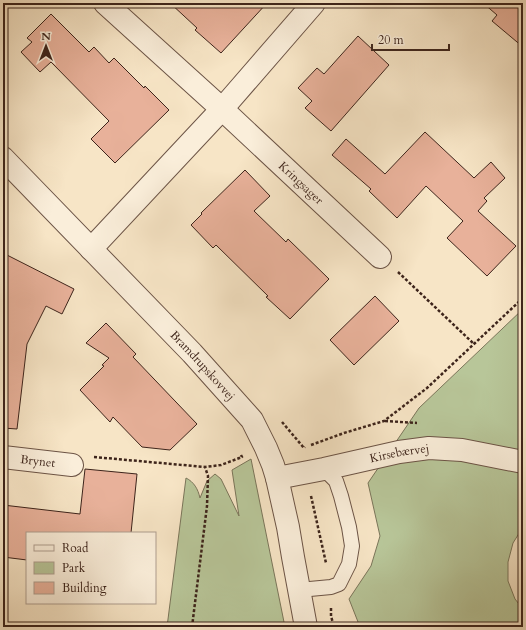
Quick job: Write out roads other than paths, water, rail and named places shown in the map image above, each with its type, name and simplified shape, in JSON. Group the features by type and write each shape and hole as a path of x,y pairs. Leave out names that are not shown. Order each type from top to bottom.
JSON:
{"street":[{"name":"Kringsager","path":"105,3 222,109 380,257"},
{"path":"91,249 222,109 314,3"},
{"name":"Bramdrupskovvej","path":"3,158 192,353 252,420 274,465 288,527 306,627"},
{"name":"Kirsebærvej","path":"277,478 399,452 429,448 462,450 523,462"},
{"name":"Brynet","path":"3,457 72,465"}],"lane":[{"path":"299,590 339,584 349,564 352,546 344,508 336,481 314,471"}]}
